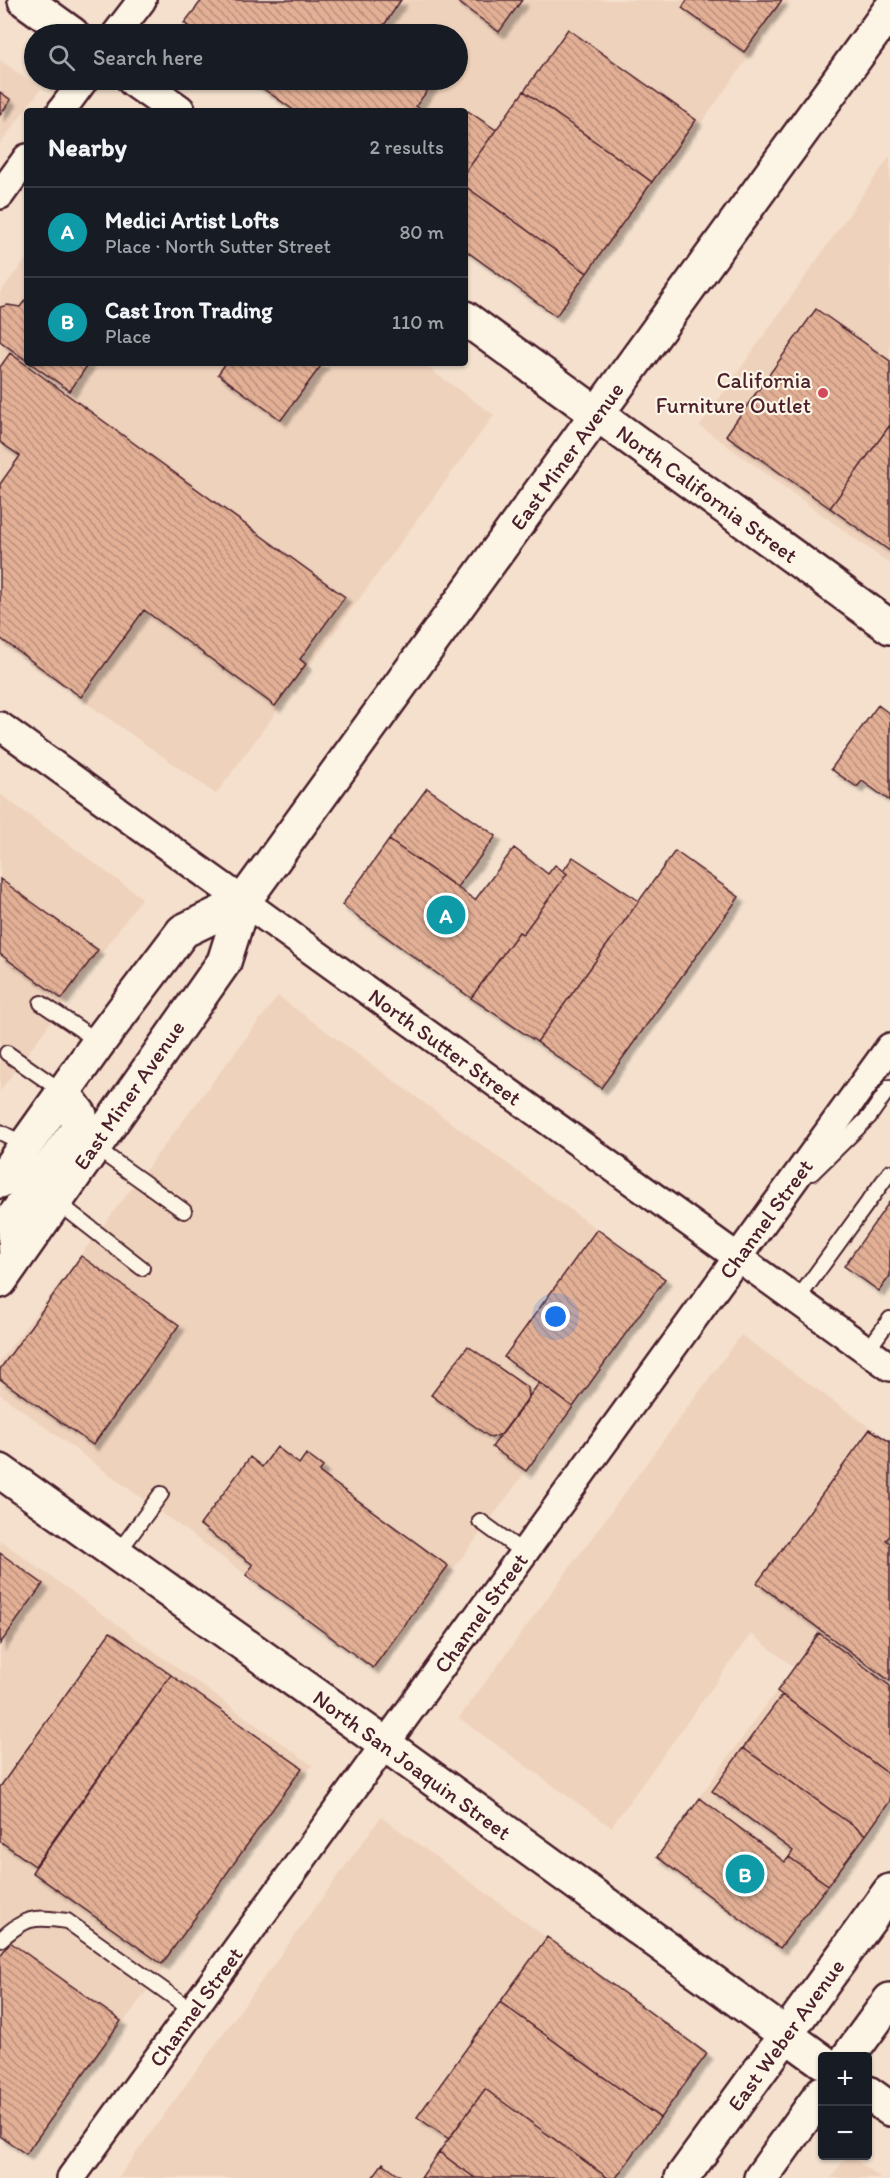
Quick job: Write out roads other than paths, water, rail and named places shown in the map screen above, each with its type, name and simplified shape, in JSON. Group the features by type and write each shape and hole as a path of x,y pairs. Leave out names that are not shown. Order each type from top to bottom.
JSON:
{"street":[{"path":"25,0 58,24"},
{"path":"124,24 142,0"},
{"name":"East Miner Avenue","path":"8,1269 48,1189 93,1146 224,962 243,902 890,10"},
{"path":"63,108 77,90"},
{"path":"149,90 174,108"},
{"path":"0,195 24,162"},
{"name":"North California Street","path":"468,320 890,627"},
{"name":"North Sutter Street","path":"0,726 890,1368"},
{"name":"East Miner Avenue","path":"0,1181 13,1138 63,1092 183,932 243,902"},
{"name":"Channel Street","path":"72,2178 890,1047"},
{"path":"13,1138 48,1189 76,1132 80,1115 63,1092"},
{"name":"North San Joaquin Street","path":"0,1471 386,1745 818,2058"},
{"name":"East Weber Avenue","path":"682,2178 890,1892"},
{"path":"852,2052 890,2000"},
{"path":"872,2096 890,2109"},
{"path":"761,2178 818,2099"}],"lane":[{"path":"41,1003 99,1042"},
{"path":"7,1053 63,1092"},
{"path":"766,1218 868,1117 890,1088"},
{"path":"93,1146 184,1211"},
{"path":"797,1300 890,1172"},
{"path":"48,1189 142,1268"},
{"path":"867,1351 890,1319"},
{"path":"117,1554 160,1494"},
{"path":"480,1521 524,1553"},
{"path":"0,1940 22,1922 42,1917 67,1921 193,2011"}],"place":[{"name":"California Furniture Outlet","path":"823,393"},
{"name":"Medici Artist Lofts","path":"446,915"},
{"name":"Cast Iron Trading","path":"745,1874"}]}
